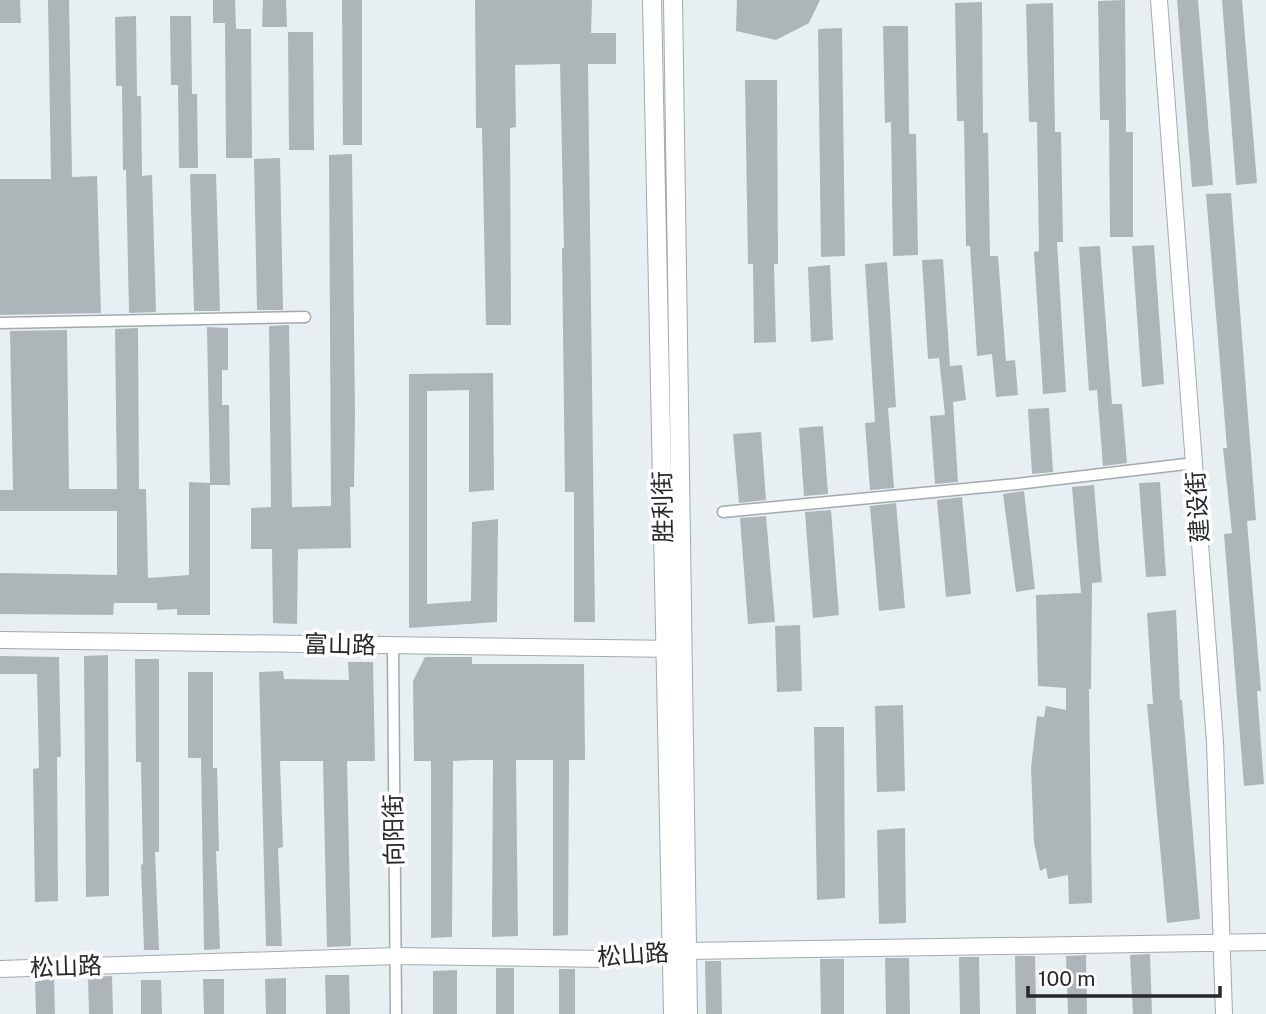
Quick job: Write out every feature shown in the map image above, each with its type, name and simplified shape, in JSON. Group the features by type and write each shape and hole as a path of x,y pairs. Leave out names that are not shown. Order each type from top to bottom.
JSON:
{"main road":[{"name":"胜利街","path":"652,0 673,649 679,952 673,1014"},
{"name":"胜利街","path":"673,0 673,649"},
{"name":"胜利街","path":"679,952 688,1014"}],"street":[{"name":"建设街","path":"1159,0 1215,742 1224,1014"},
{"path":"0,323 305,317"},
{"path":"723,512 1017,484 1194,463"},
{"name":"富山路","path":"0,640 673,649"},
{"name":"向阳街","path":"393,646 396,1014"},
{"name":"松山路","path":"0,969 396,956 607,959 679,952 1266,942"}],"building":[{"path":"0,0 20,0 21,23 0,23"},
{"path":"48,0 69,0 72,177 97,176 101,313 0,315 0,179 51,179"},
{"path":"213,0 235,0 236,29 251,29 252,158 226,158 225,23 213,23"},
{"path":"263,0 286,0 287,27 262,27"},
{"path":"342,0 362,0 362,145 343,145"},
{"path":"475,0 592,0 591,33 616,33 616,64 588,64 595,622 574,622 574,492 565,492 560,64 515,65 516,127 510,128 511,325 486,325 482,128 476,128"},
{"path":"737,0 820,0 809,23 776,40 736,31"},
{"path":"1125,0 1126,132 1133,132 1133,237 1110,237 1109,120 1100,120 1098,1"},
{"path":"1177,0 1198,0 1213,185 1192,187"},
{"path":"1222,0 1242,0 1257,183 1236,185"},
{"path":"982,2 983,133 988,133 990,256 998,256 1006,361 1015,360 1018,395 996,397 992,354 977,356 970,246 966,246 964,121 957,121 955,3"},
{"path":"1053,3 1055,132 1061,132 1063,242 1057,242 1066,392 1043,394 1034,252 1039,251 1037,122 1029,122 1026,4"},
{"path":"136,16 142,176 152,175 156,312 129,313 126,170 123,170 122,86 116,86 115,17"},
{"path":"170,16 191,16 192,94 197,94 198,168 179,168 178,85 171,85"},
{"path":"883,26 908,26 909,134 916,134 918,255 893,256 891,122 885,123"},
{"path":"842,28 845,256 821,257 818,29"},
{"path":"288,32 313,32 314,150 289,150"},
{"path":"745,80 777,80 778,264 774,264 776,342 754,343 753,264 748,264"},
{"path":"352,154 355,414 354,487 350,487 351,548 298,549 297,624 273,623 272,549 251,549 251,508 271,507 269,326 289,325 292,507 331,506 329,155"},
{"path":"280,158 283,310 257,310 254,159"},
{"path":"190,174 216,174 220,311 194,311"},
{"path":"1231,193 1256,520 1247,521 1261,691 1257,691 1264,784 1244,786 1224,534 1232,533 1223,448 1227,448 1206,194"},
{"path":"1154,245 1164,384 1142,387 1132,246"},
{"path":"1100,246 1112,404 1122,404 1127,463 1103,466 1097,390 1089,391 1079,247"},
{"path":"943,259 950,366 962,365 966,400 953,402 958,482 935,484 930,416 945,415 939,358 928,359 922,260"},
{"path":"887,262 896,407 888,408 894,488 870,490 865,423 875,422 865,264"},
{"path":"830,265 833,340 811,342 808,267"},
{"path":"207,327 228,328 228,370 222,370 222,405 229,405 230,485 210,485 210,615 177,615 177,609 157,610 157,603 114,603 113,615 0,614 0,573 117,575 117,511 0,511 0,490 13,490 10,331 67,330 69,489 117,489 115,329 138,328 139,489 146,489 148,578 189,575 189,482 210,483"},
{"path":"493,373 494,490 469,492 469,390 427,391 427,604 471,601 472,522 498,519 497,622 409,628 409,374"},
{"path":"1049,408 1053,472 1032,474 1028,409"},
{"path":"823,426 828,494 804,496 799,428"},
{"path":"761,432 766,500 739,503 733,434"},
{"path":"1160,482 1166,576 1146,577 1139,483"},
{"path":"1094,485 1102,582 1092,583 1089,689 1092,903 1069,904 1068,875 1048,879 1046,868 1040,871 1034,843 1031,768 1037,716 1044,717 1046,706 1066,710 1066,688 1038,686 1036,595 1081,593 1072,487"},
{"path":"1024,491 1035,589 1016,592 1003,494"},
{"path":"962,497 971,594 946,597 937,500"},
{"path":"896,503 905,608 879,611 870,506"},
{"path":"831,510 839,615 813,618 805,512"},
{"path":"766,516 775,622 748,624 740,518"},
{"path":"1176,610 1180,700 1200,919 1167,923 1147,704 1153,704 1147,613"},
{"path":"800,625 802,691 777,692 775,626"},
{"path":"108,655 109,896 86,897 84,656"},
{"path":"0,656 59,657 61,757 57,757 58,901 35,902 33,769 39,768 37,674 0,674"},
{"path":"425,657 472,657 472,664 584,664 585,760 569,760 568,935 553,936 553,760 516,760 518,936 492,937 493,760 472,760 453,761 452,937 431,938 431,761 414,761 413,681"},
{"path":"135,659 159,659 159,852 155,852 159,950 144,950 141,762 136,762"},
{"path":"348,662 373,662 375,761 347,761 351,946 327,947 323,761 280,761 283,847 278,848 282,946 266,946 259,672 283,671 284,679 349,680"},
{"path":"188,672 213,672 213,768 217,768 219,851 216,851 220,949 204,950 201,758 188,758"},
{"path":"903,705 905,791 877,792 875,706"},
{"path":"814,727 844,727 845,898 817,900"},
{"path":"905,828 906,923 879,924 877,830"},
{"path":"1150,954 1152,1014 1133,1014 1130,955"},
{"path":"1086,955 1087,1014 1068,1014 1066,956"},
{"path":"1015,956 1035,956 1036,1014 1016,1014"},
{"path":"959,957 979,957 980,1014 960,1014"},
{"path":"885,958 909,958 910,1014 886,1014"},
{"path":"820,959 844,959 844,1014 821,1014"},
{"path":"705,961 721,961 722,1014 706,1014"},
{"path":"496,968 514,968 514,1014 496,1014"},
{"path":"559,969 575,969 575,1014 559,1014"},
{"path":"457,970 457,1014 433,1014 433,971"},
{"path":"325,975 349,975 350,1014 326,1014"},
{"path":"112,976 113,1014 89,1014 88,977"},
{"path":"35,978 54,978 55,1014 36,1014"},
{"path":"286,978 286,1014 266,1014 265,979"},
{"path":"203,979 224,979 224,1014 204,1014"},
{"path":"141,980 161,980 162,1014 141,1014"}]}
